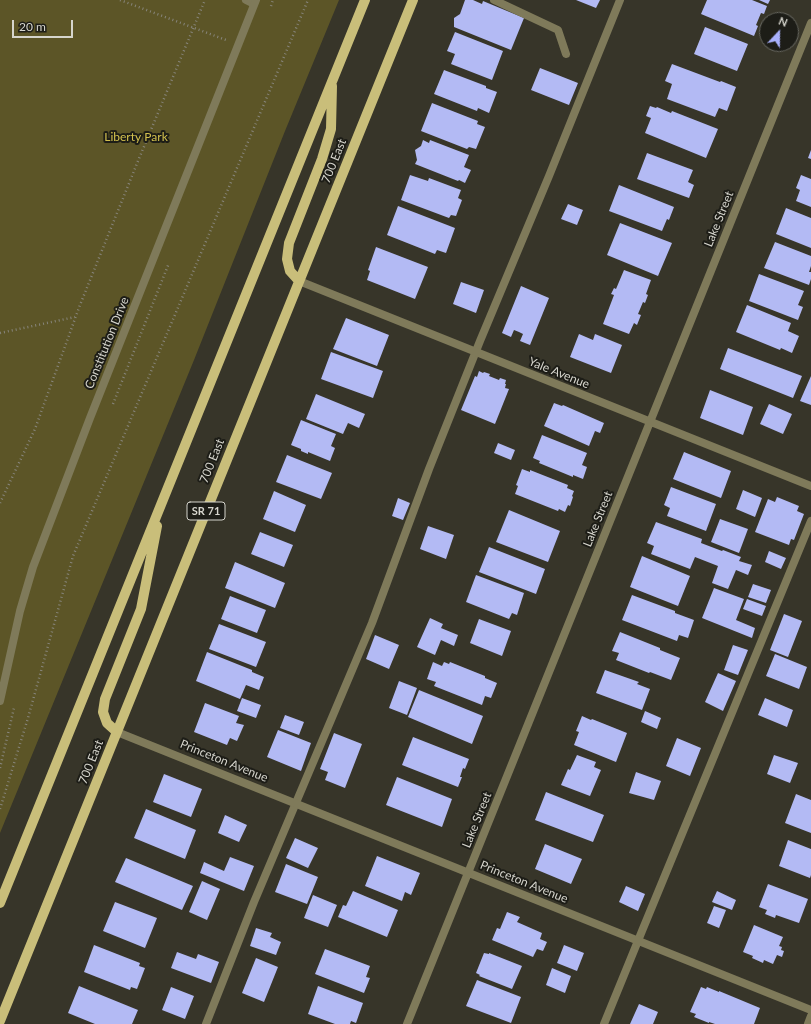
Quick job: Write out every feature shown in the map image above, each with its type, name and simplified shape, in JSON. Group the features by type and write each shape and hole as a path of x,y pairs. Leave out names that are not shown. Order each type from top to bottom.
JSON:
{"main road":[{"path":"0,903 365,0"},
{"name":"700 East","path":"0,1021 412,0"},
{"path":"299,281 290,271 287,259 290,243 322,159 331,129 332,80"},
{"path":"117,732 106,723 103,712 105,699 141,609 161,504"}],"street":[{"path":"246,0 255,2"},
{"path":"494,0 558,30 566,54"},
{"path":"206,1024 254,902 372,623 429,469 620,0"},
{"name":"Constitution Drive","path":"0,701 20,611 34,567 90,418 255,2"},
{"name":"Lake Street","path":"407,1024 811,23"},
{"name":"Yale Avenue","path":"299,281 811,486"},
{"path":"604,1024 811,521"},
{"name":"Princeton Avenue","path":"117,732 811,1010"},
{"path":"808,1024 811,1016"}],"path":[{"path":"120,0 230,41"},
{"path":"0,503 35,429 76,317 138,161 205,0"},
{"path":"270,7 273,0"},
{"path":"0,809 28,718 73,556 308,0"},
{"path":"112,406 170,261"},
{"path":"0,333 76,317"},
{"path":"0,768 14,707"}],"green space":[{"name":"Liberty Park","path":"0,0 339,0 194,360 0,833"}],"building":[{"path":"465,0 473,0 482,4 483,1 524,18 511,50 454,27 454,18 460,14"},
{"path":"576,0 600,0 596,8"},
{"path":"707,0 752,0 767,6 765,12 759,12 759,18 756,25 758,26 754,36 701,14"},
{"path":"759,0 770,0 768,4"},
{"path":"705,27 748,44 737,71 694,54"},
{"path":"455,32 503,51 492,80 451,64 455,54 447,51"},
{"path":"672,64 736,87 727,111 719,108 715,117 667,99 672,84 665,81"},
{"path":"540,68 578,83 569,105 531,90"},
{"path":"444,70 486,86 486,88 497,92 489,113 478,108 477,111 434,94"},
{"path":"432,103 478,121 477,124 485,127 476,149 469,147 467,149 421,131"},
{"path":"650,106 657,107 671,113 672,111 718,129 706,158 645,133 651,118 646,116"},
{"path":"423,140 429,143 430,140 469,155 464,167 471,170 465,183 415,164 417,160 415,150 421,146"},
{"path":"811,150 811,159 808,158"},
{"path":"647,153 693,170 688,182 694,185 689,198 637,179"},
{"path":"410,175 428,181 429,178 461,190 458,198 462,200 456,216 451,215 449,218 401,200"},
{"path":"801,175 811,179 811,207 796,201 800,190 796,188"},
{"path":"619,185 674,207 669,220 667,219 662,231 609,211"},
{"path":"568,204 583,210 577,225 561,219"},
{"path":"398,206 455,228 446,253 437,250 435,254 387,235"},
{"path":"786,208 811,218 811,248 776,234"},
{"path":"620,223 672,243 658,276 607,255"},
{"path":"775,242 811,256 811,266 809,272 811,272 811,279 809,285 764,268"},
{"path":"376,247 428,267 415,299 367,280 370,271 368,270"},
{"path":"624,270 651,280 646,294 648,295 645,303 643,302 638,314 641,315 637,325 634,323 629,334 603,324 614,295 611,294 614,288 616,289"},
{"path":"759,274 804,291 798,305 803,307 798,320 749,301"},
{"path":"461,282 484,290 476,313 453,304"},
{"path":"521,286 549,298 530,345 520,341 523,334 519,332 514,330 511,337 502,333"},
{"path":"747,305 791,323 788,331 799,336 792,353 781,348 780,350 736,332"},
{"path":"346,318 389,335 377,366 333,349"},
{"path":"579,334 593,340 595,334 622,345 611,373 570,357"},
{"path":"728,348 802,376 793,398 720,369"},
{"path":"331,352 383,371 373,398 321,379"},
{"path":"479,371 490,374 489,376 499,380 500,378 506,380 505,388 509,389 495,424 461,410 475,376 477,377"},
{"path":"811,376 811,405 800,401"},
{"path":"710,390 753,407 743,435 700,418"},
{"path":"316,394 365,414 359,428 348,423 343,434 306,419"},
{"path":"554,403 563,405 604,423 600,433 595,431 589,446 544,426"},
{"path":"769,404 792,414 783,434 760,424"},
{"path":"301,420 336,434 331,446 335,448 330,461 308,452 308,454 291,445"},
{"path":"542,435 587,453 582,465 587,467 583,479 573,475 573,477 539,463 540,461 533,458"},
{"path":"498,443 515,450 511,460 494,453"},
{"path":"684,452 731,471 721,498 673,479"},
{"path":"287,455 332,473 321,499 276,482"},
{"path":"522,469 530,472 530,470 568,485 567,488 574,491 570,506 568,505 565,512 559,509 558,511 515,494 518,486 516,485"},
{"path":"671,487 716,504 706,531 667,516 670,508 664,505"},
{"path":"743,490 762,498 755,517 736,509"},
{"path":"274,491 306,505 295,532 263,519"},
{"path":"777,497 799,506 797,511 804,514 794,540 791,539 789,545 755,532 768,499 775,502"},
{"path":"398,498 410,503 403,520 392,516"},
{"path":"509,510 560,531 548,562 496,542"},
{"path":"720,519 748,529 739,553 711,542"},
{"path":"656,522 702,539 701,543 741,557 739,561 752,565 748,575 736,570 728,589 712,583 718,566 695,557 690,569 651,554 654,546 647,543"},
{"path":"428,526 454,535 446,559 420,549"},
{"path":"260,532 293,545 284,567 251,554"},
{"path":"489,547 545,569 536,594 479,572"},
{"path":"769,551 786,558 781,569 765,562"},
{"path":"642,556 690,576 678,606 630,587"},
{"path":"235,562 285,583 275,608 225,588"},
{"path":"476,575 524,593 517,615 512,613 509,619 466,602"},
{"path":"753,584 771,590 766,603 748,597"},
{"path":"714,588 744,599 736,620 755,628 752,638 702,618"},
{"path":"632,595 675,611 675,613 694,620 688,638 679,635 677,641 622,620"},
{"path":"230,596 266,610 257,633 221,619"},
{"path":"747,599 766,606 762,616 743,609"},
{"path":"784,614 802,621 788,657 770,650"},
{"path":"430,618 443,624 441,628 458,635 454,646 441,640 435,655 417,647"},
{"path":"479,619 511,631 502,656 470,643"},
{"path":"219,624 266,642 256,667 209,649"},
{"path":"620,632 660,648 660,650 680,658 671,680 616,660 619,653 612,651"},
{"path":"375,635 399,645 389,669 366,659"},
{"path":"733,645 748,650 738,675 724,670"},
{"path":"207,652 252,670 252,672 264,677 259,690 246,685 240,699 196,681"},
{"path":"775,654 807,667 799,689 766,676"},
{"path":"433,662 442,666 444,662 449,664 450,662 485,676 485,678 497,683 491,698 485,696 482,705 434,686 436,682 427,679"},
{"path":"605,670 639,682 637,684 650,689 642,710 596,693"},
{"path":"718,673 736,681 723,711 705,702"},
{"path":"399,681 417,688 407,715 389,708"},
{"path":"419,690 483,716 472,744 408,717"},
{"path":"242,698 261,705 256,718 237,711"},
{"path":"765,698 793,710 787,727 758,715"},
{"path":"205,703 239,716 236,723 244,725 237,741 230,738 227,745 194,732"},
{"path":"645,711 661,718 657,729 641,722"},
{"path":"285,715 304,722 299,735 280,728"},
{"path":"582,716 627,733 616,762 574,745 579,732 576,731"},
{"path":"278,730 311,743 301,771 267,757"},
{"path":"334,733 362,744 345,788 325,780 328,772 320,769"},
{"path":"413,737 469,759 465,769 463,768 460,777 462,777 458,787 402,765"},
{"path":"677,738 701,748 690,776 666,766"},
{"path":"577,755 596,762 594,767 601,770 590,796 561,785 568,769 570,770"},
{"path":"774,755 798,763 790,783 767,774"},
{"path":"636,772 661,781 654,800 629,793"},
{"path":"164,774 202,789 191,817 153,802"},
{"path":"397,777 452,799 442,827 386,805"},
{"path":"546,792 604,815 593,842 535,820"},
{"path":"796,794 811,800 811,833 785,823"},
{"path":"146,809 196,830 185,859 134,838"},
{"path":"225,815 247,825 239,842 218,833"},
{"path":"295,838 318,848 308,868 286,858"},
{"path":"788,840 811,849 810,878 779,866"},
{"path":"545,844 582,859 571,884 535,869"},
{"path":"377,856 420,873 411,895 405,892 402,901 365,886"},
{"path":"230,857 254,866 244,891 200,873 204,862 224,871"},
{"path":"126,858 193,886 182,910 115,882"},
{"path":"286,864 318,877 307,904 275,892"},
{"path":"202,881 220,889 207,920 189,912"},
{"path":"768,884 808,899 799,923 776,915 775,918 765,914 767,910 759,907"},
{"path":"626,886 645,894 638,911 619,902"},
{"path":"353,891 398,910 387,937 338,917 343,905 346,906"},
{"path":"717,891 736,900 732,910 712,902"},
{"path":"313,895 337,905 328,927 304,918"},
{"path":"115,902 157,918 145,948 103,931"},
{"path":"714,906 726,910 719,928 707,923"},
{"path":"507,912 520,917 517,922 542,933 540,939 547,942 543,951 537,949 533,957 492,940 497,928 500,929"},
{"path":"754,925 783,937 779,946 782,947 781,950 784,951 782,957 777,955 773,964 764,960 763,963 752,958 753,956 743,952"},
{"path":"256,928 272,933 270,937 281,942 276,955 250,946"},
{"path":"94,945 140,963 139,966 145,968 137,989 131,987 130,990 84,972"},
{"path":"564,945 584,953 577,971 557,963"},
{"path":"325,949 370,966 366,977 370,978 364,993 315,974"},
{"path":"177,952 196,959 198,954 219,962 211,983 171,968"},
{"path":"484,953 489,953 522,966 512,989 479,976 480,975 476,973"},
{"path":"256,958 278,967 264,1002 242,993"},
{"path":"552,968 571,976 565,993 546,985"},
{"path":"477,980 521,997 511,1023 466,1006"},
{"path":"79,986 138,1010 132,1024 95,1024 68,1013"},
{"path":"318,986 363,1003 356,1023 351,1021 350,1024 335,1024 308,1014"},
{"path":"171,987 194,996 185,1019 162,1010"},
{"path":"701,987 706,989 707,987 719,991 760,1008 754,1024 715,1024 694,1017 696,1014 690,1012"},
{"path":"639,1004 658,1012 653,1024 630,1024"}]}
